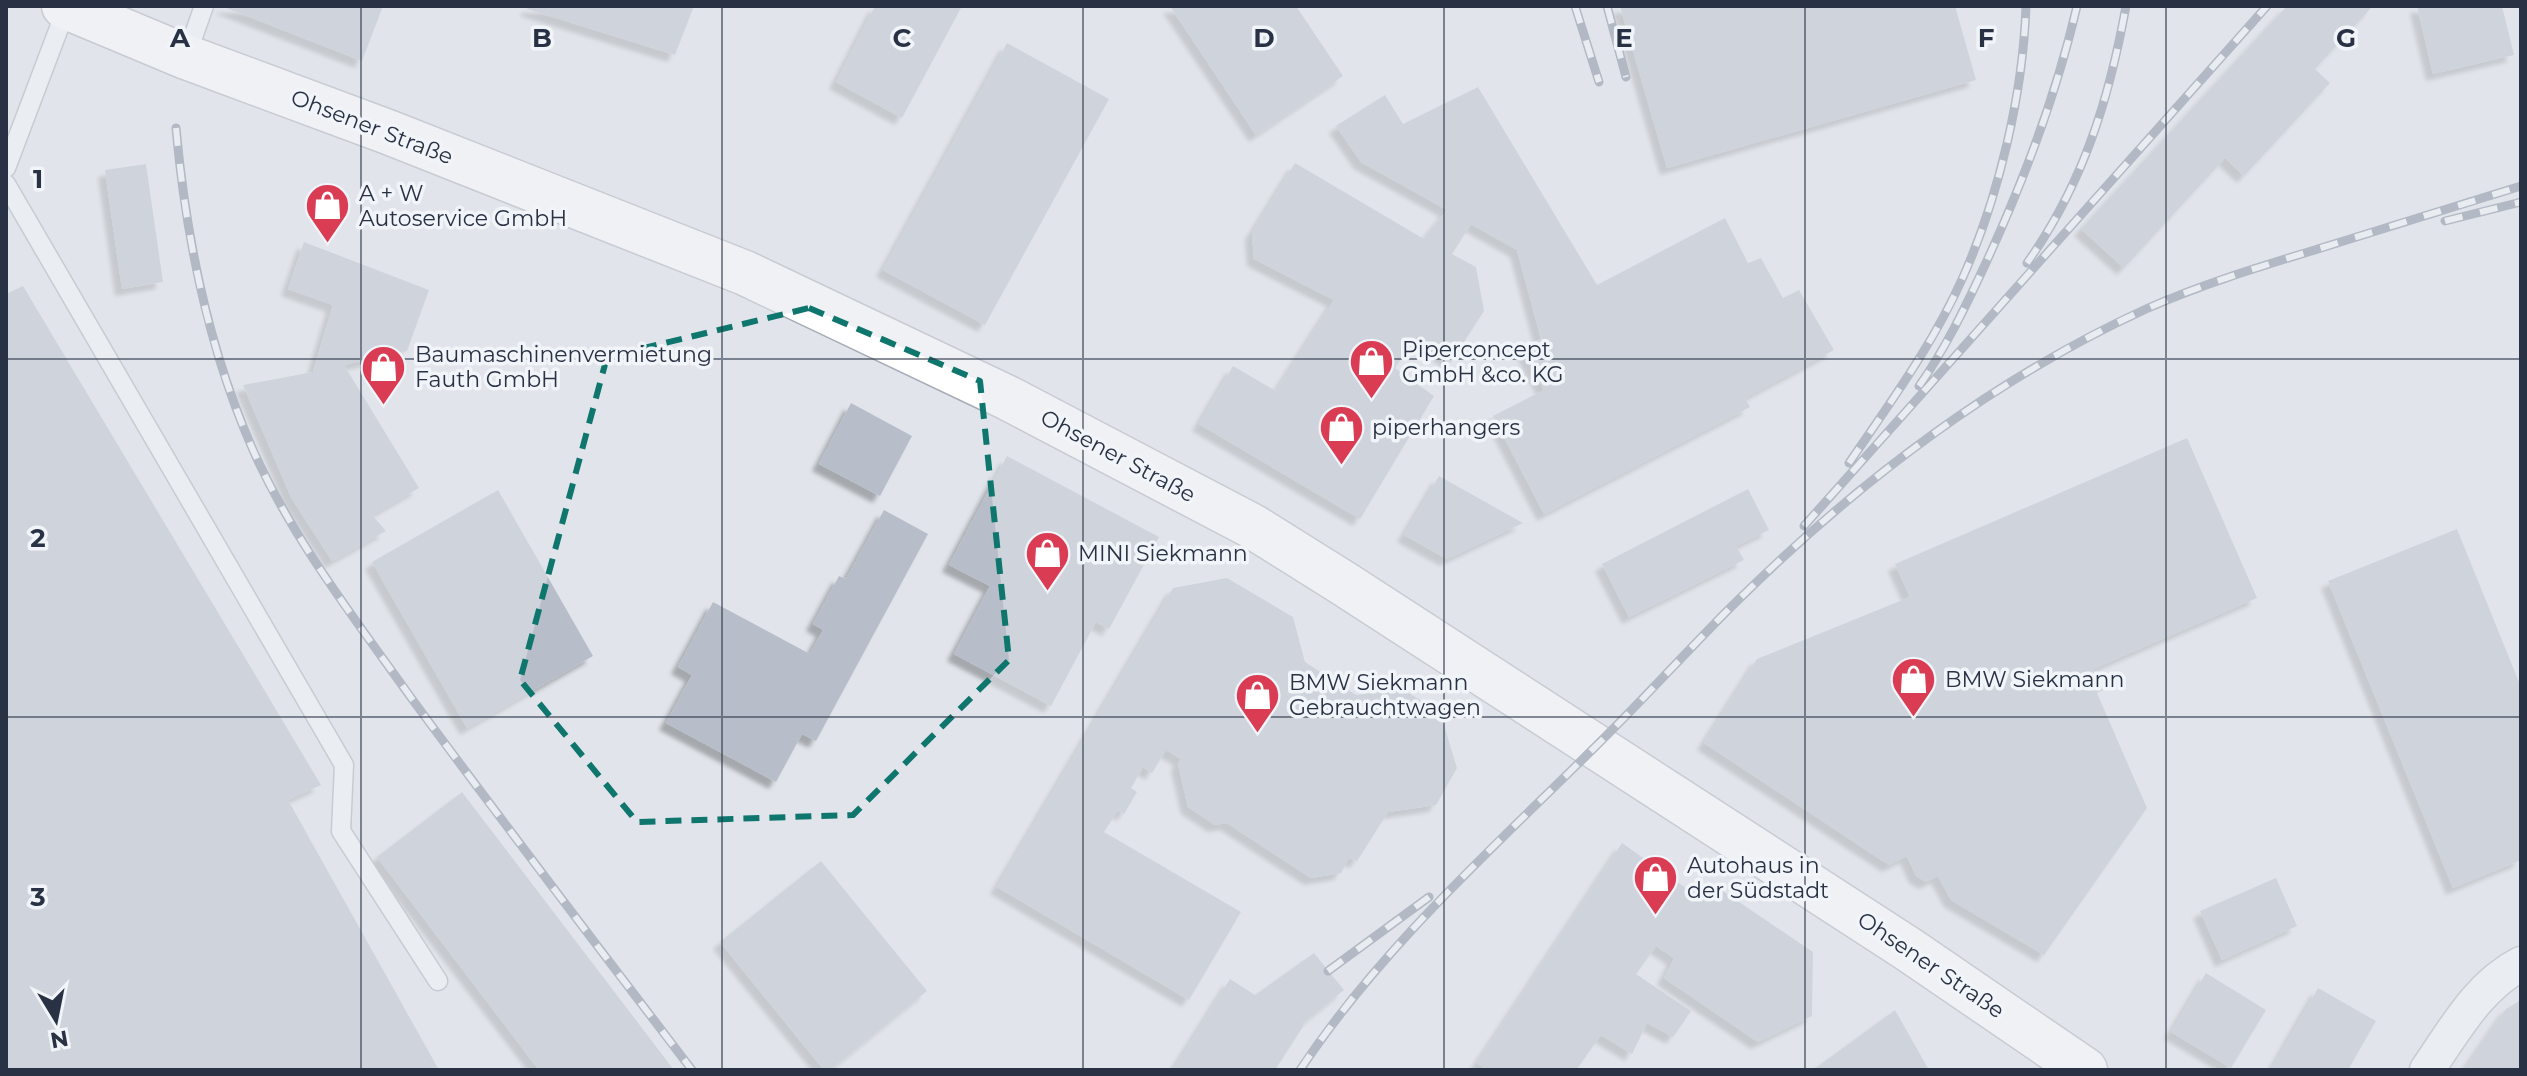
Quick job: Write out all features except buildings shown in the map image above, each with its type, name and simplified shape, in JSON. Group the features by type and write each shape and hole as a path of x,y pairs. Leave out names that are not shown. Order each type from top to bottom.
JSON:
{"main road":[{"name":"Ohsener Straße","path":"66,7 186,57 388,132 745,273 1008,398 1252,526 1908,949 2085,1070"}],"street":[{"path":"2427,1070 2476,999 2503,973 2521,964"}],"lane":[{"path":"186,57 204,6"},
{"path":"6,168 66,7"},
{"path":"6,184 344,765 341,831 438,981"}],"highlighted area":[{"path":"809,308 980,381 1009,660 853,815 637,822 520,680 607,357"}],"railway":[{"path":"1575,6 1599,82"},
{"path":"1607,6 1626,77"},
{"path":"1849,463 1925,349 1976,246 2007,144 2020,74 2026,6"},
{"path":"1919,386 1962,313 2012,203 2049,106 2077,6"},
{"path":"2027,263 2064,203 2091,140 2111,75 2126,6"},
{"path":"1804,526 2267,6"},
{"path":"176,128 193,251 211,332 253,450 287,516 326,578 412,699 692,1070"},
{"path":"1300,1070 1366,983 1438,902 1778,562 1875,478 1926,439 2033,368 2167,300 2210,283 2521,186"},
{"path":"2445,221 2521,202"},
{"path":"1328,971 1429,897"}],"place":[{"name":"A + W Autoservice GmbH","path":"328,245"},
{"name":"Piperconcept GmbH &co. KG","path":"1371,401"},
{"name":"Baumaschinenvermietung Fauth GmbH","path":"384,406"},
{"name":"piperhangers","path":"1341,466"},
{"name":"MINI Siekmann","path":"1047,592"},
{"name":"BMW Siekmann","path":"1914,718"},
{"name":"BMW Siekmann Gebrauchtwagen","path":"1258,734"},
{"name":"Autohaus in der Südstadt","path":"1656,917"}]}
